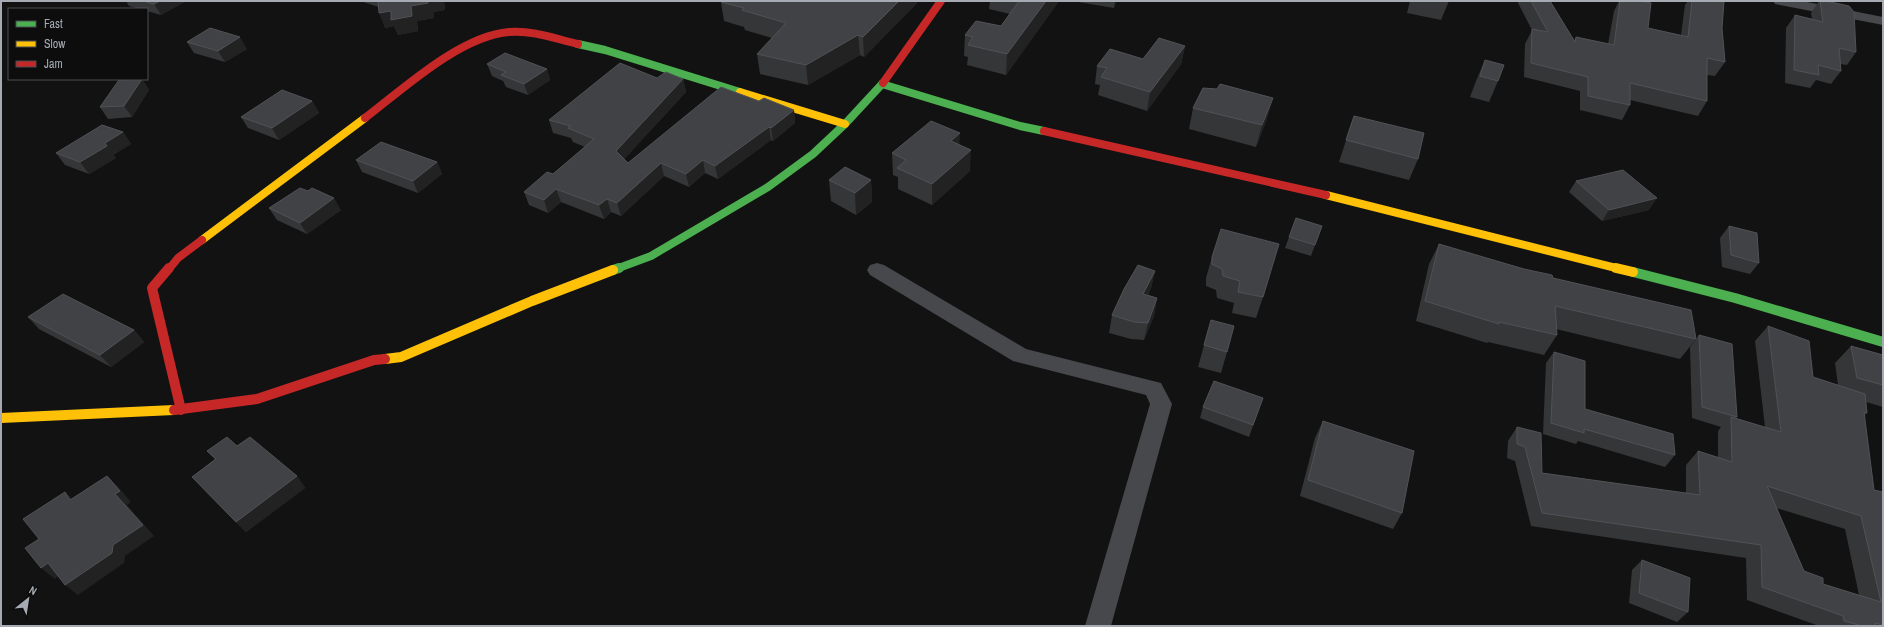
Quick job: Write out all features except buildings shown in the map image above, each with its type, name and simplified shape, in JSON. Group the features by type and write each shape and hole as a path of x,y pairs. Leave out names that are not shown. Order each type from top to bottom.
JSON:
{"street":[{"path":"1,418 181,410 258,399 374,360 401,357 532,301 651,256 768,187 814,154 845,124 882,84 941,1"},
{"path":"1780,1 1883,20"},
{"path":"181,410 152,288 178,258 455,51 482,38 508,32 532,34 605,50 845,124"},
{"path":"882,84 1020,126 1349,200 1735,298 1883,342"},
{"path":"877,270 1020,355 1153,389 1162,404 1098,626"}],"traffic: fast":[{"path":"578,44 605,50 740,92"},
{"path":"613,270 651,256 768,187 813,154 845,124 883,83"},
{"path":"882,84 1020,126 1044,131"},
{"path":"1633,272 1735,298 1883,342"}],"traffic: slow":[{"path":"740,92 845,124"},
{"path":"202,240 365,118"},
{"path":"1326,195 1633,272"},
{"path":"385,359 401,357 532,301 613,270"},
{"path":"1,418 174,410"}],"traffic: jam":[{"path":"883,83 941,1"},
{"path":"365,118 452,53 490,35 508,32 526,32 578,44"},
{"path":"1044,131 1326,195"},
{"path":"181,410 152,288 178,258 202,240"},
{"path":"174,410 257,399 374,360 385,359"}]}
